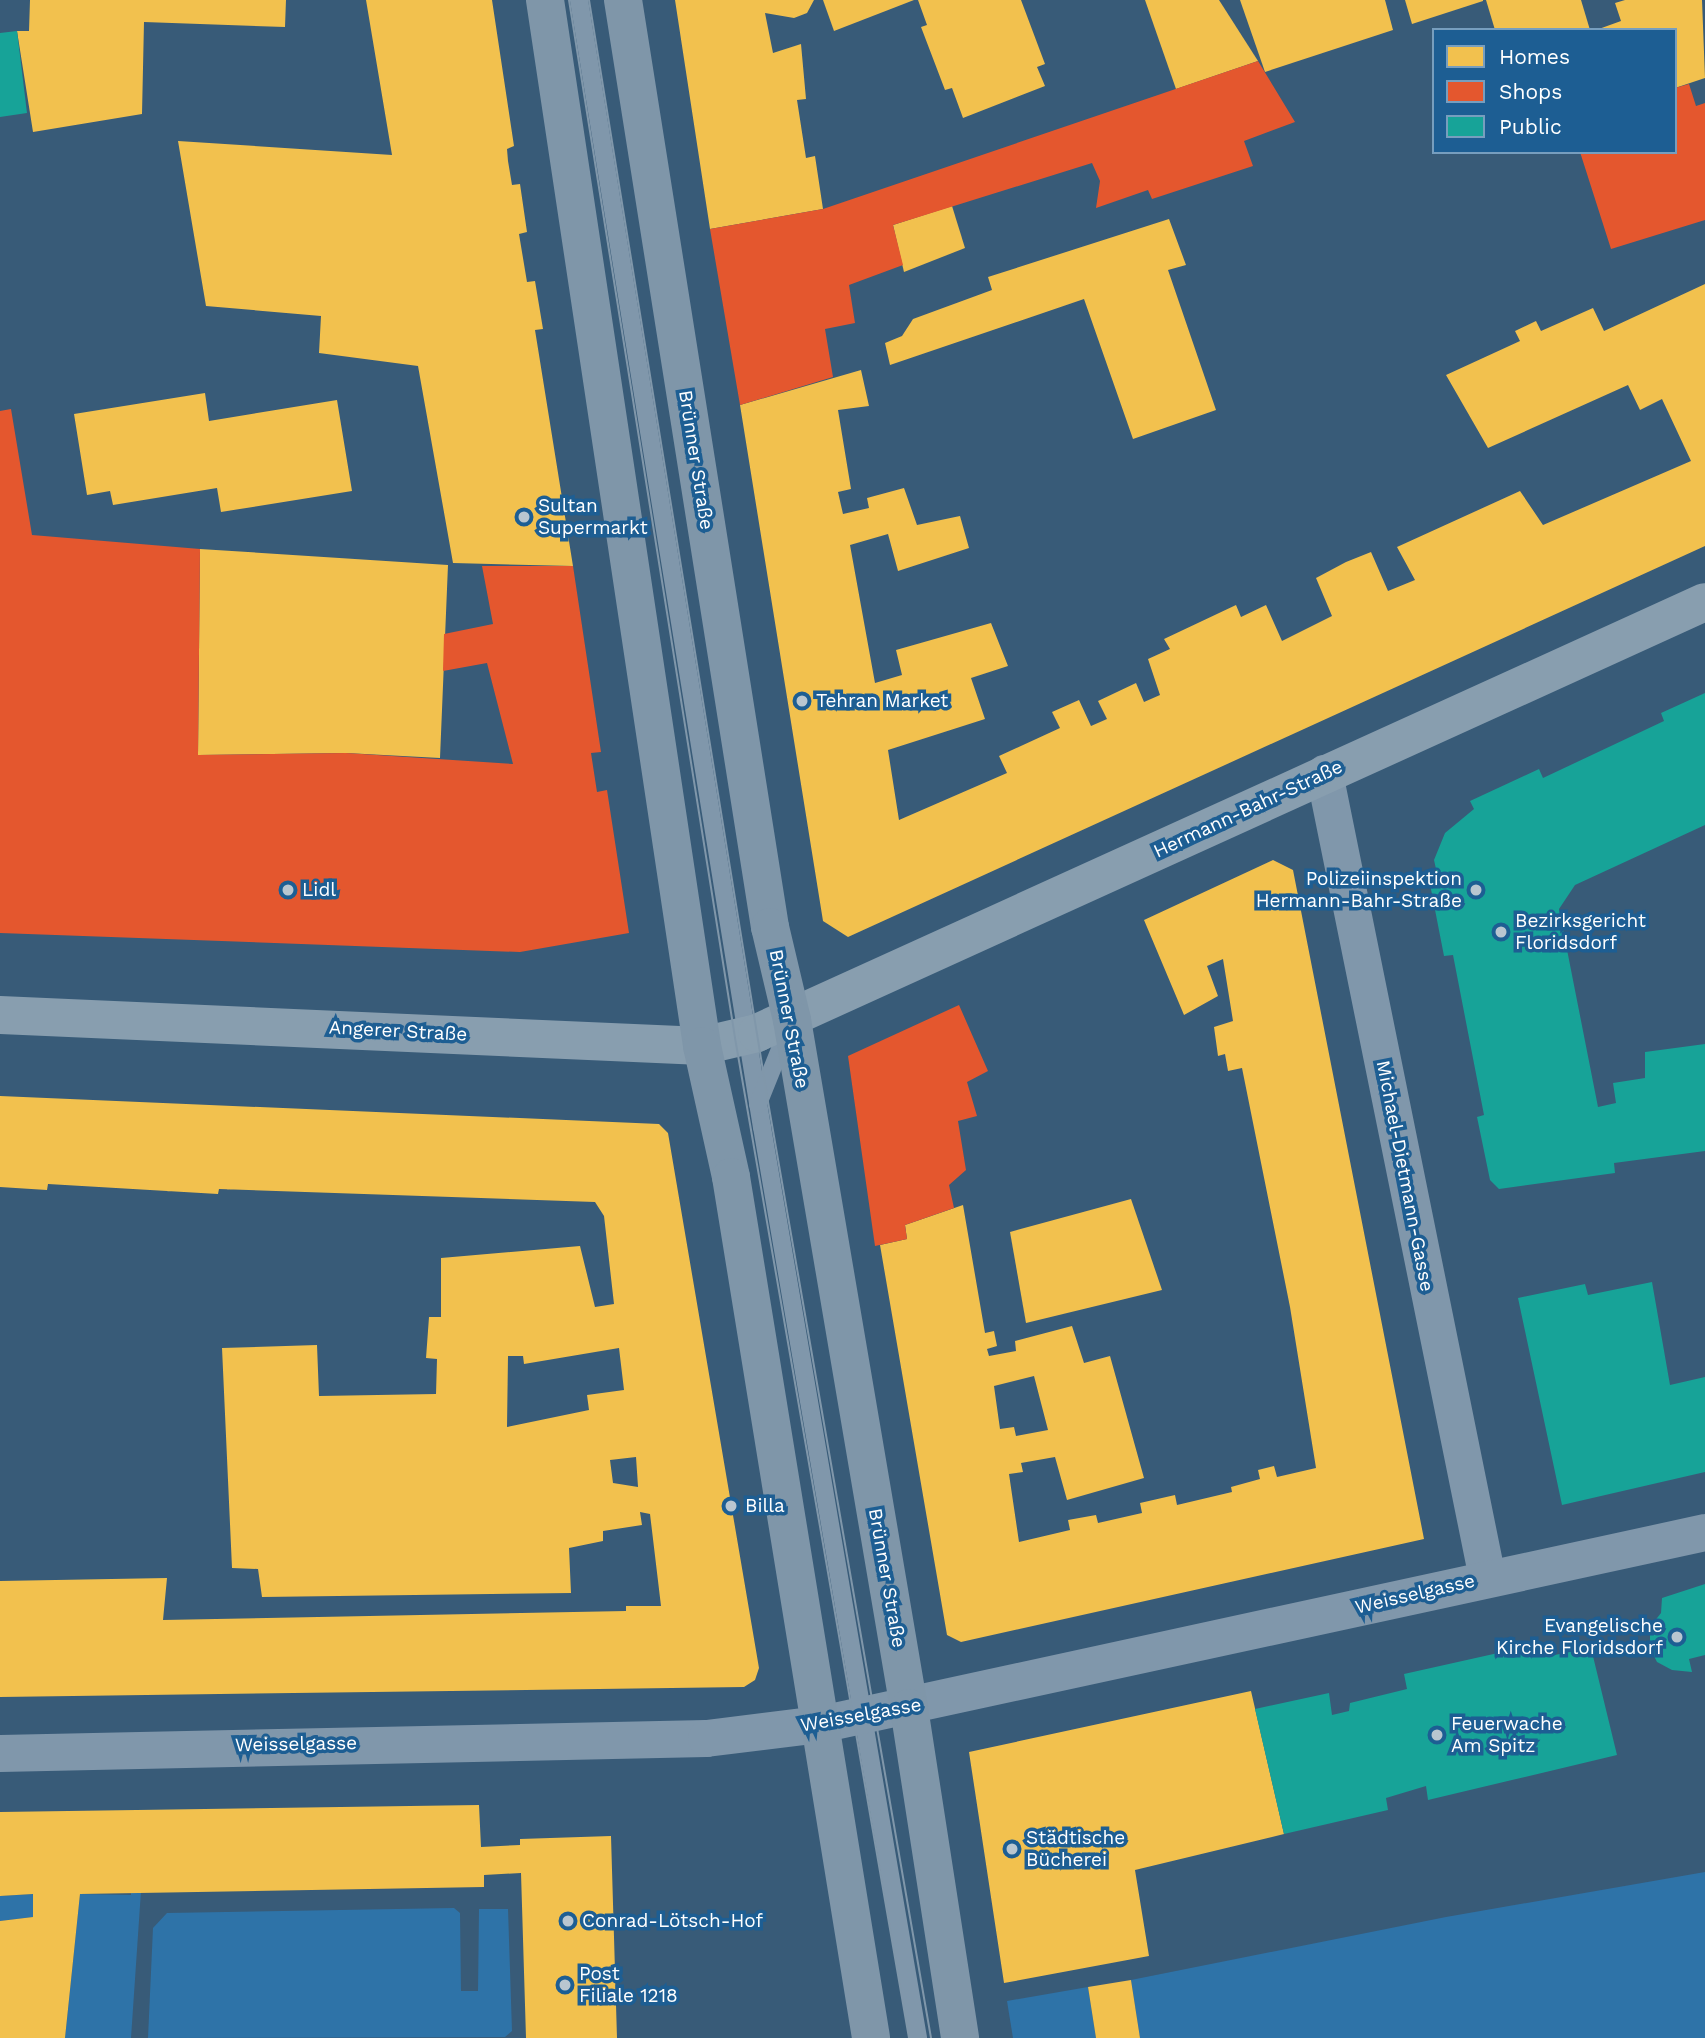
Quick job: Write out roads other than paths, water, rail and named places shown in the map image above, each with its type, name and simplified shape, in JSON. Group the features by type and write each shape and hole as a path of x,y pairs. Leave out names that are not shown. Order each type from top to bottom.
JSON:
{"main road":[{"path":"545,0 702,1046 731,1177 871,2038"},
{"name":"Brünner Straße","path":"623,0 770,927 792,1020 909,1708 960,2038"},
{"name":"Hermann-Bahr-Straße","path":"792,1020 1324,773 1705,602"},
{"name":"Angerer Straße","path":"0,1015 702,1046 747,1036 792,1020"}],"street":[{"name":"Michael-Dietmann-Gasse","path":"1324,773 1487,1578"},
{"name":"Weisselgasse","path":"0,1752 706,1738 820,1724 909,1708 1705,1531"}],"lane":[{"path":"579,0 758,1104 918,2038"},
{"path":"758,1104 792,1020"}],"tram line":[{"path":"569,0 735,1038 909,2038"},
{"path":"589,0 768,1102 931,2038"}],"place":[{"name":"Sultan Supermarkt","path":"524,517"},
{"name":"Tehran Market","path":"802,701"},
{"name":"Lidl","path":"288,890"},
{"name":"Polizeiinspektion Hermann-Bahr-Straße","path":"1476,890"},
{"name":"Bezirksgericht Floridsdorf","path":"1501,932"},
{"name":"Billa","path":"731,1506"},
{"name":"Evangelische Kirche Floridsdorf","path":"1677,1637"},
{"name":"Feuerwache Am Spitz","path":"1437,1735"},
{"name":"Städtische Bücherei","path":"1012,1849"},
{"name":"Conrad-Lötsch-Hof","path":"568,1921"},
{"name":"Post Filiale 1218","path":"565,1985"}]}
